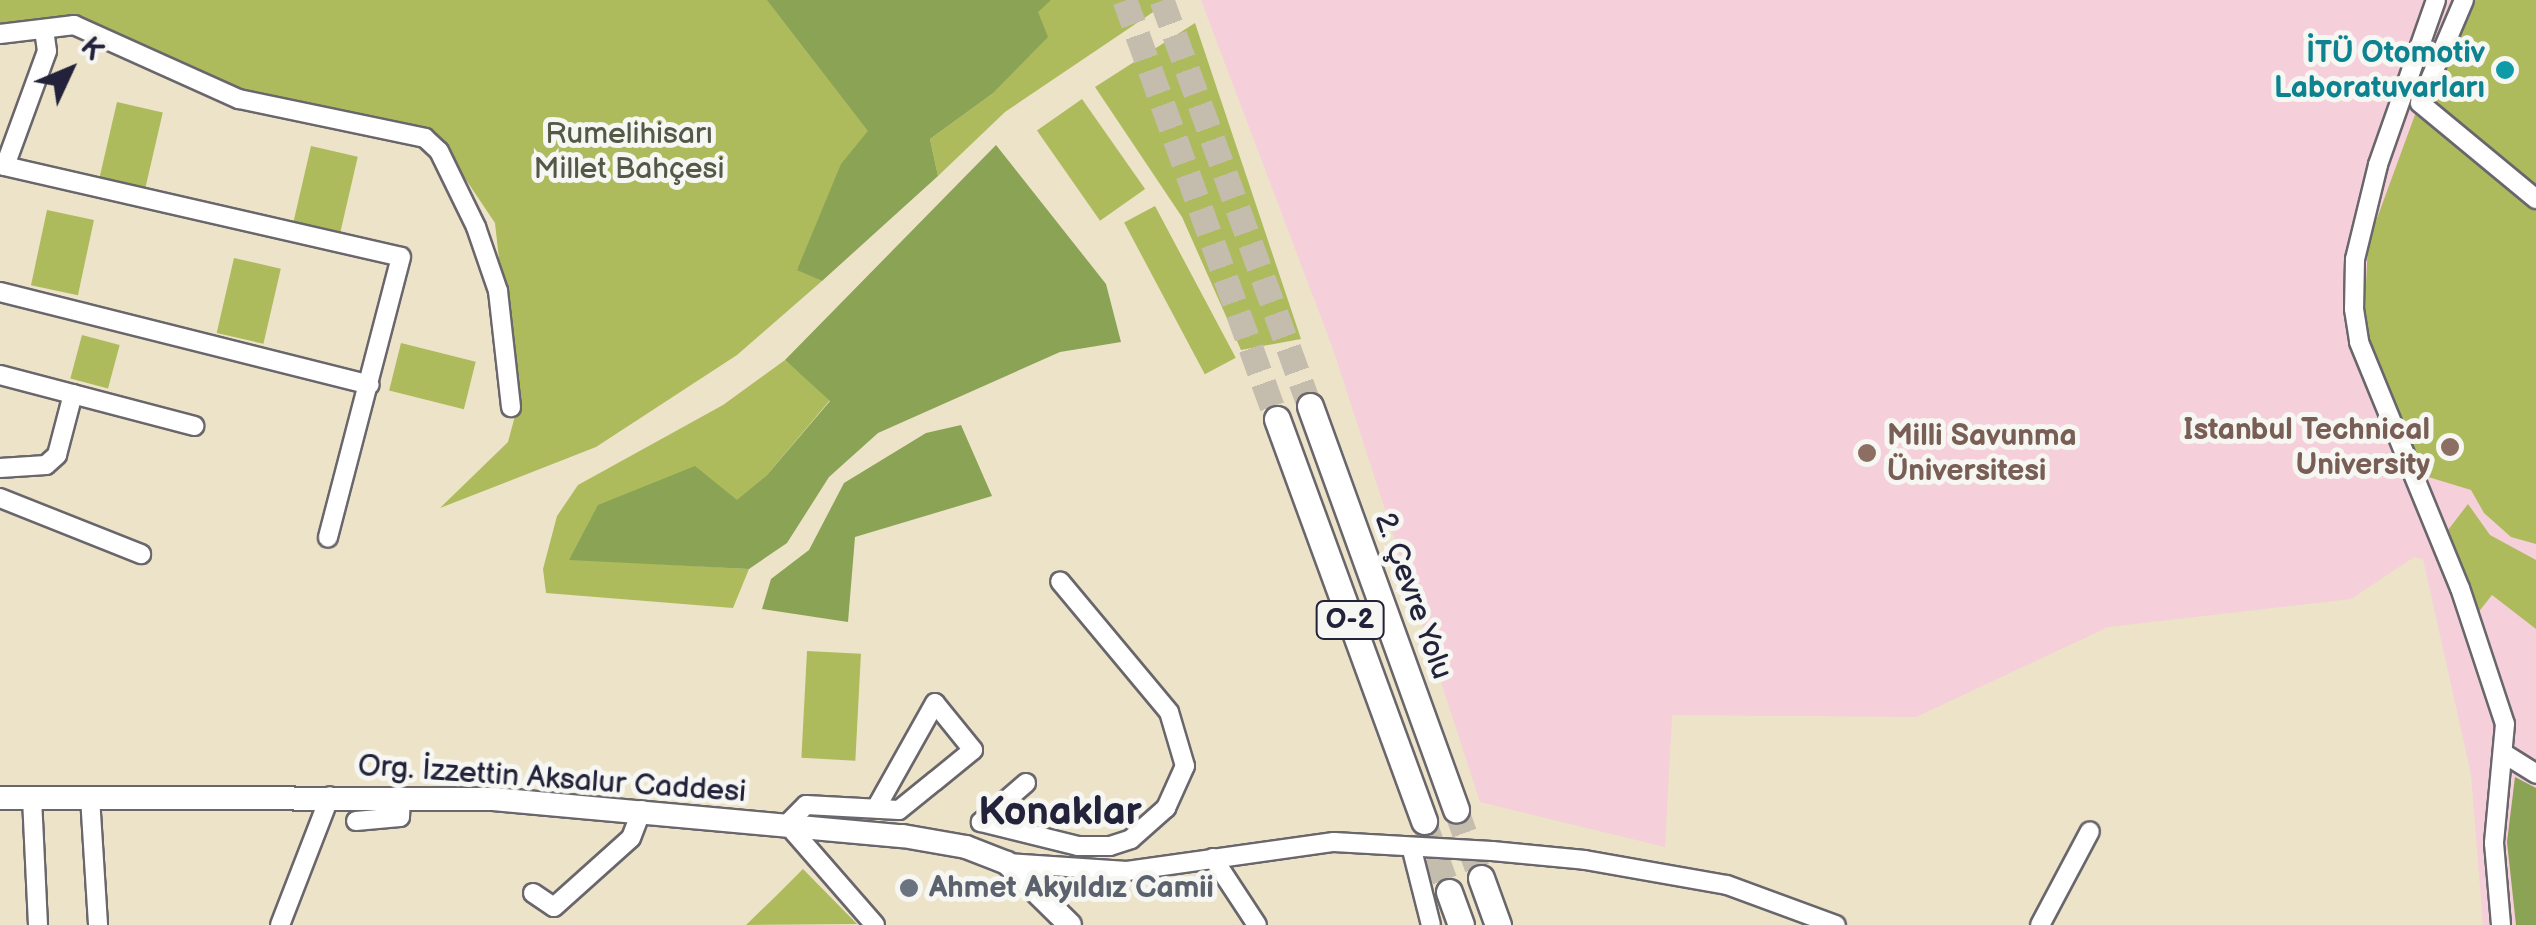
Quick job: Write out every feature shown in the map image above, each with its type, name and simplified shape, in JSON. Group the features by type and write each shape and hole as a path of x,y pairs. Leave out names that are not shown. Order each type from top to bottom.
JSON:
{"highway":[{"name":"2. Çevre Yolu","path":"1310,406 1456,809"},
{"name":"O-2","path":"1277,418 1424,821"},
{"path":"1480,878 1498,925"},
{"path":"1449,892 1462,925"}],"main road":[{"name":"Org. İzzettin Aksalur Caddesi","path":"0,798 401,797 642,810 787,824 966,847 1007,863 1070,925"}],"street":[{"path":"2436,0 2378,164 2355,258 2354,309 2360,342 2478,640 2505,724 2494,844 2501,925"},
{"path":"2464,0 2420,103 2536,199"},
{"path":"0,34 74,25 239,99 425,138 438,150 476,227 498,291 510,407"},
{"path":"44,30 47,51 2,165 401,258 328,538"},
{"path":"0,292 369,385"},
{"path":"0,375 194,426"},
{"path":"0,468 46,464 56,455 73,394"},
{"path":"0,498 141,554"},
{"path":"1026,783 981,822 1078,846 1110,846 1131,839 1166,808 1185,766 1169,712 1060,581"},
{"path":"871,924 787,824 806,805 898,810 973,750 935,704 876,808"},
{"path":"2503,753 2536,774"},
{"path":"280,925 330,796"},
{"path":"90,797 98,925"},
{"path":"356,821 400,817 401,797"},
{"path":"32,798 38,925"},
{"path":"533,893 554,907 631,838 642,810"},
{"path":"2040,925 2090,831"},
{"path":"1007,863 1108,872 1334,842 1585,860 1728,886 1836,925"},
{"path":"1412,850 1430,925"},
{"path":"1213,858 1256,925"}],"shaded area":[{"name":"Milli Savunma Üniversitesi","path":"1201,0 2536,0 2536,925 2483,925 2471,774 2423,559 2414,557 2351,599 2108,627 1916,717 1672,715 1665,847 1480,802 1333,349"}],"green space":[{"name":"Rumelihisarı Millet Bahçesi","path":"0,0 1171,0 1005,112 938,176 930,139 992,94 1038,12 797,269 822,281 737,355 596,447 440,508 508,442 516,412 495,223 438,138 235,94 72,20 0,29"},
{"path":"767,0 1051,0 1038,12 1048,37 992,94 930,139 938,176 822,281 797,270 841,164 868,131"},
{"path":"2457,0 2536,0 2536,544 2511,537 2484,513 2471,490 2425,476 2364,327 2368,243"},
{"path":"1195,23 1301,339 1241,350 1182,217 1095,87"},
{"path":"1082,99 1145,189 1100,221 1037,131"},
{"path":"117,102 163,113 145,188 100,177"},
{"path":"996,145 1106,284 1121,342 1060,352 878,433 829,477 787,543 749,569 569,560 598,505 695,466 737,500 767,475 830,401 785,360"},
{"path":"311,146 358,157 340,232 294,221"},
{"path":"1155,206 1236,358 1205,374 1124,222"},
{"path":"47,210 94,220 78,295 31,285"},
{"path":"234,258 281,269 263,344 217,333"},
{"path":"82,335 120,345 108,389 70,378"},
{"path":"401,343 476,362 464,409 389,391"},
{"path":"785,360 830,400 767,475 737,501 569,559 749,569 733,608 546,593 543,569 557,516 578,485 723,405"},
{"path":"961,425 992,496 855,537 848,622 762,609 771,579 809,550 844,483 926,433"},
{"path":"2468,504 2490,535 2536,560 2536,629 2492,595 2477,614 2448,530"},
{"path":"807,651 861,654 855,761 801,758"},
{"path":"2515,777 2536,788 2536,925 2516,925 2507,842"},
{"path":"803,869 857,924 746,925 776,896"}],"tunnel":[{"path":"1125,0 1277,419"},
{"path":"1162,0 1310,406"},
{"path":"1456,809 1481,878"},
{"path":"1424,821 1449,892"}],"place":[{"name":"İTÜ Otomotiv Laboratuvarları","path":"2505,70"},
{"name":"Istanbul Technical University","path":"2450,447"},
{"name":"Milli Savunma Üniversitesi","path":"1867,453"},
{"name":"Ahmet Akyıldız Camii","path":"909,888"}],"district":[{"name":"Konaklar","path":"1060,812"}]}
